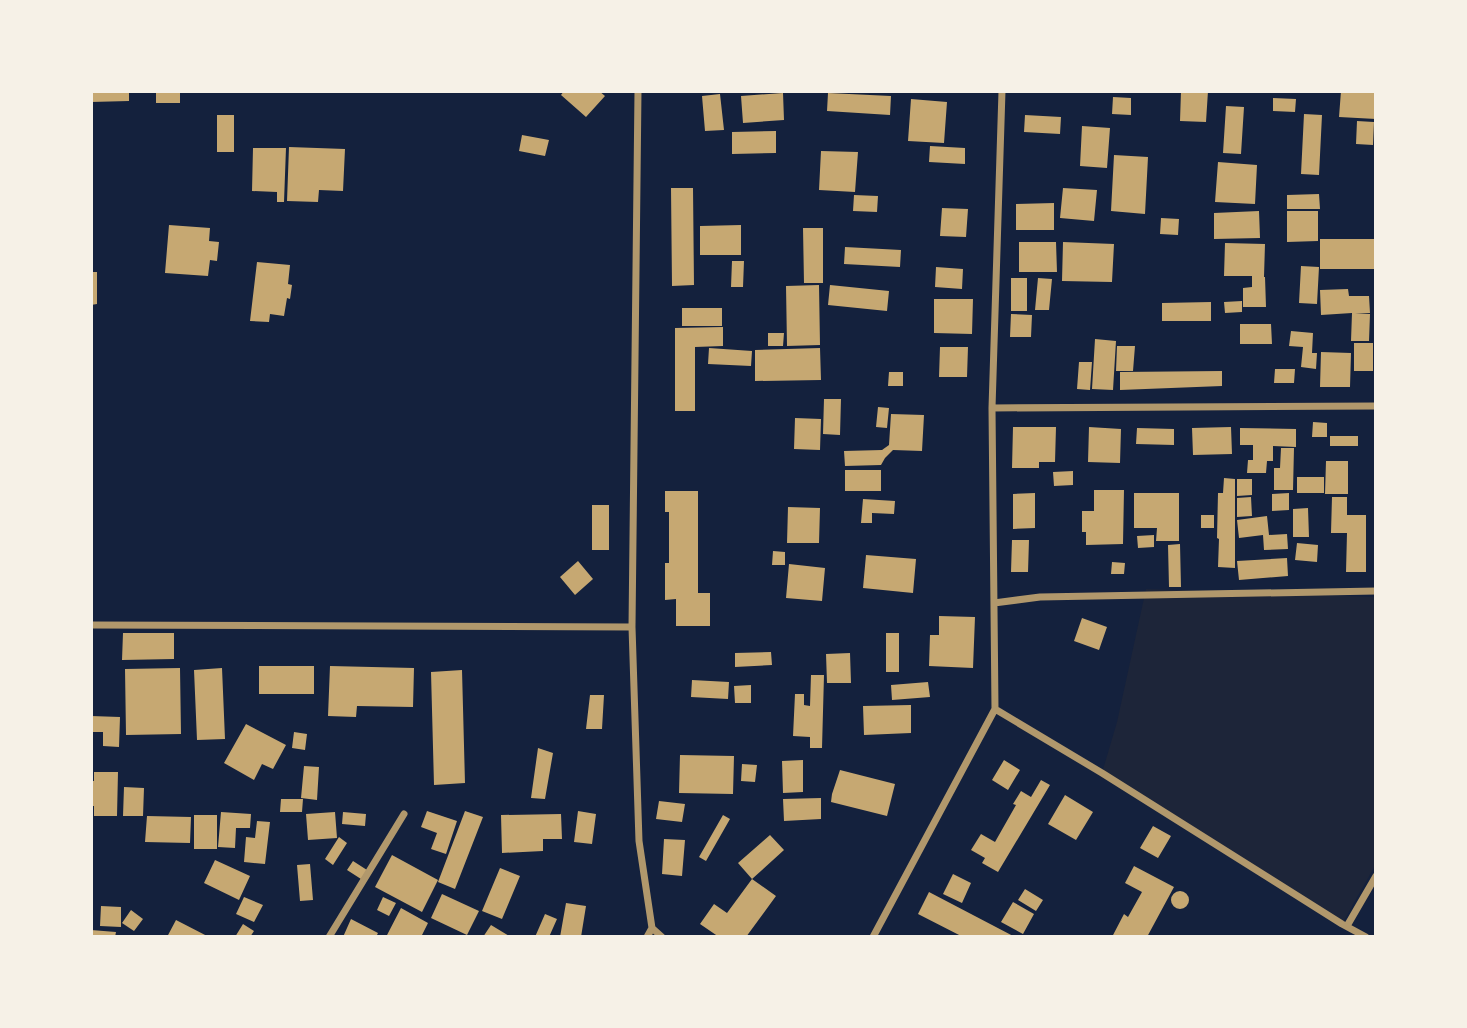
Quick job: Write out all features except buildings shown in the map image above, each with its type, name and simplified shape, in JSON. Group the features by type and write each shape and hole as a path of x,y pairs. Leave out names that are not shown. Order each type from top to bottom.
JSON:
{"street":[{"path":"638,91 632,627 639,841 652,928 647,937"},
{"path":"873,937 995,709 992,408 1002,91"},
{"path":"992,408 1376,406"},
{"path":"994,603 1040,597 1376,591"},
{"path":"91,625 632,627"},
{"path":"995,709 1366,937"},
{"path":"329,937 404,814"},
{"path":"1347,926 1376,876"},
{"path":"652,928 662,937"}],"shaded area":[{"path":"1146,589 1376,597 1376,864 1342,924 1102,773 1117,722"}]}
